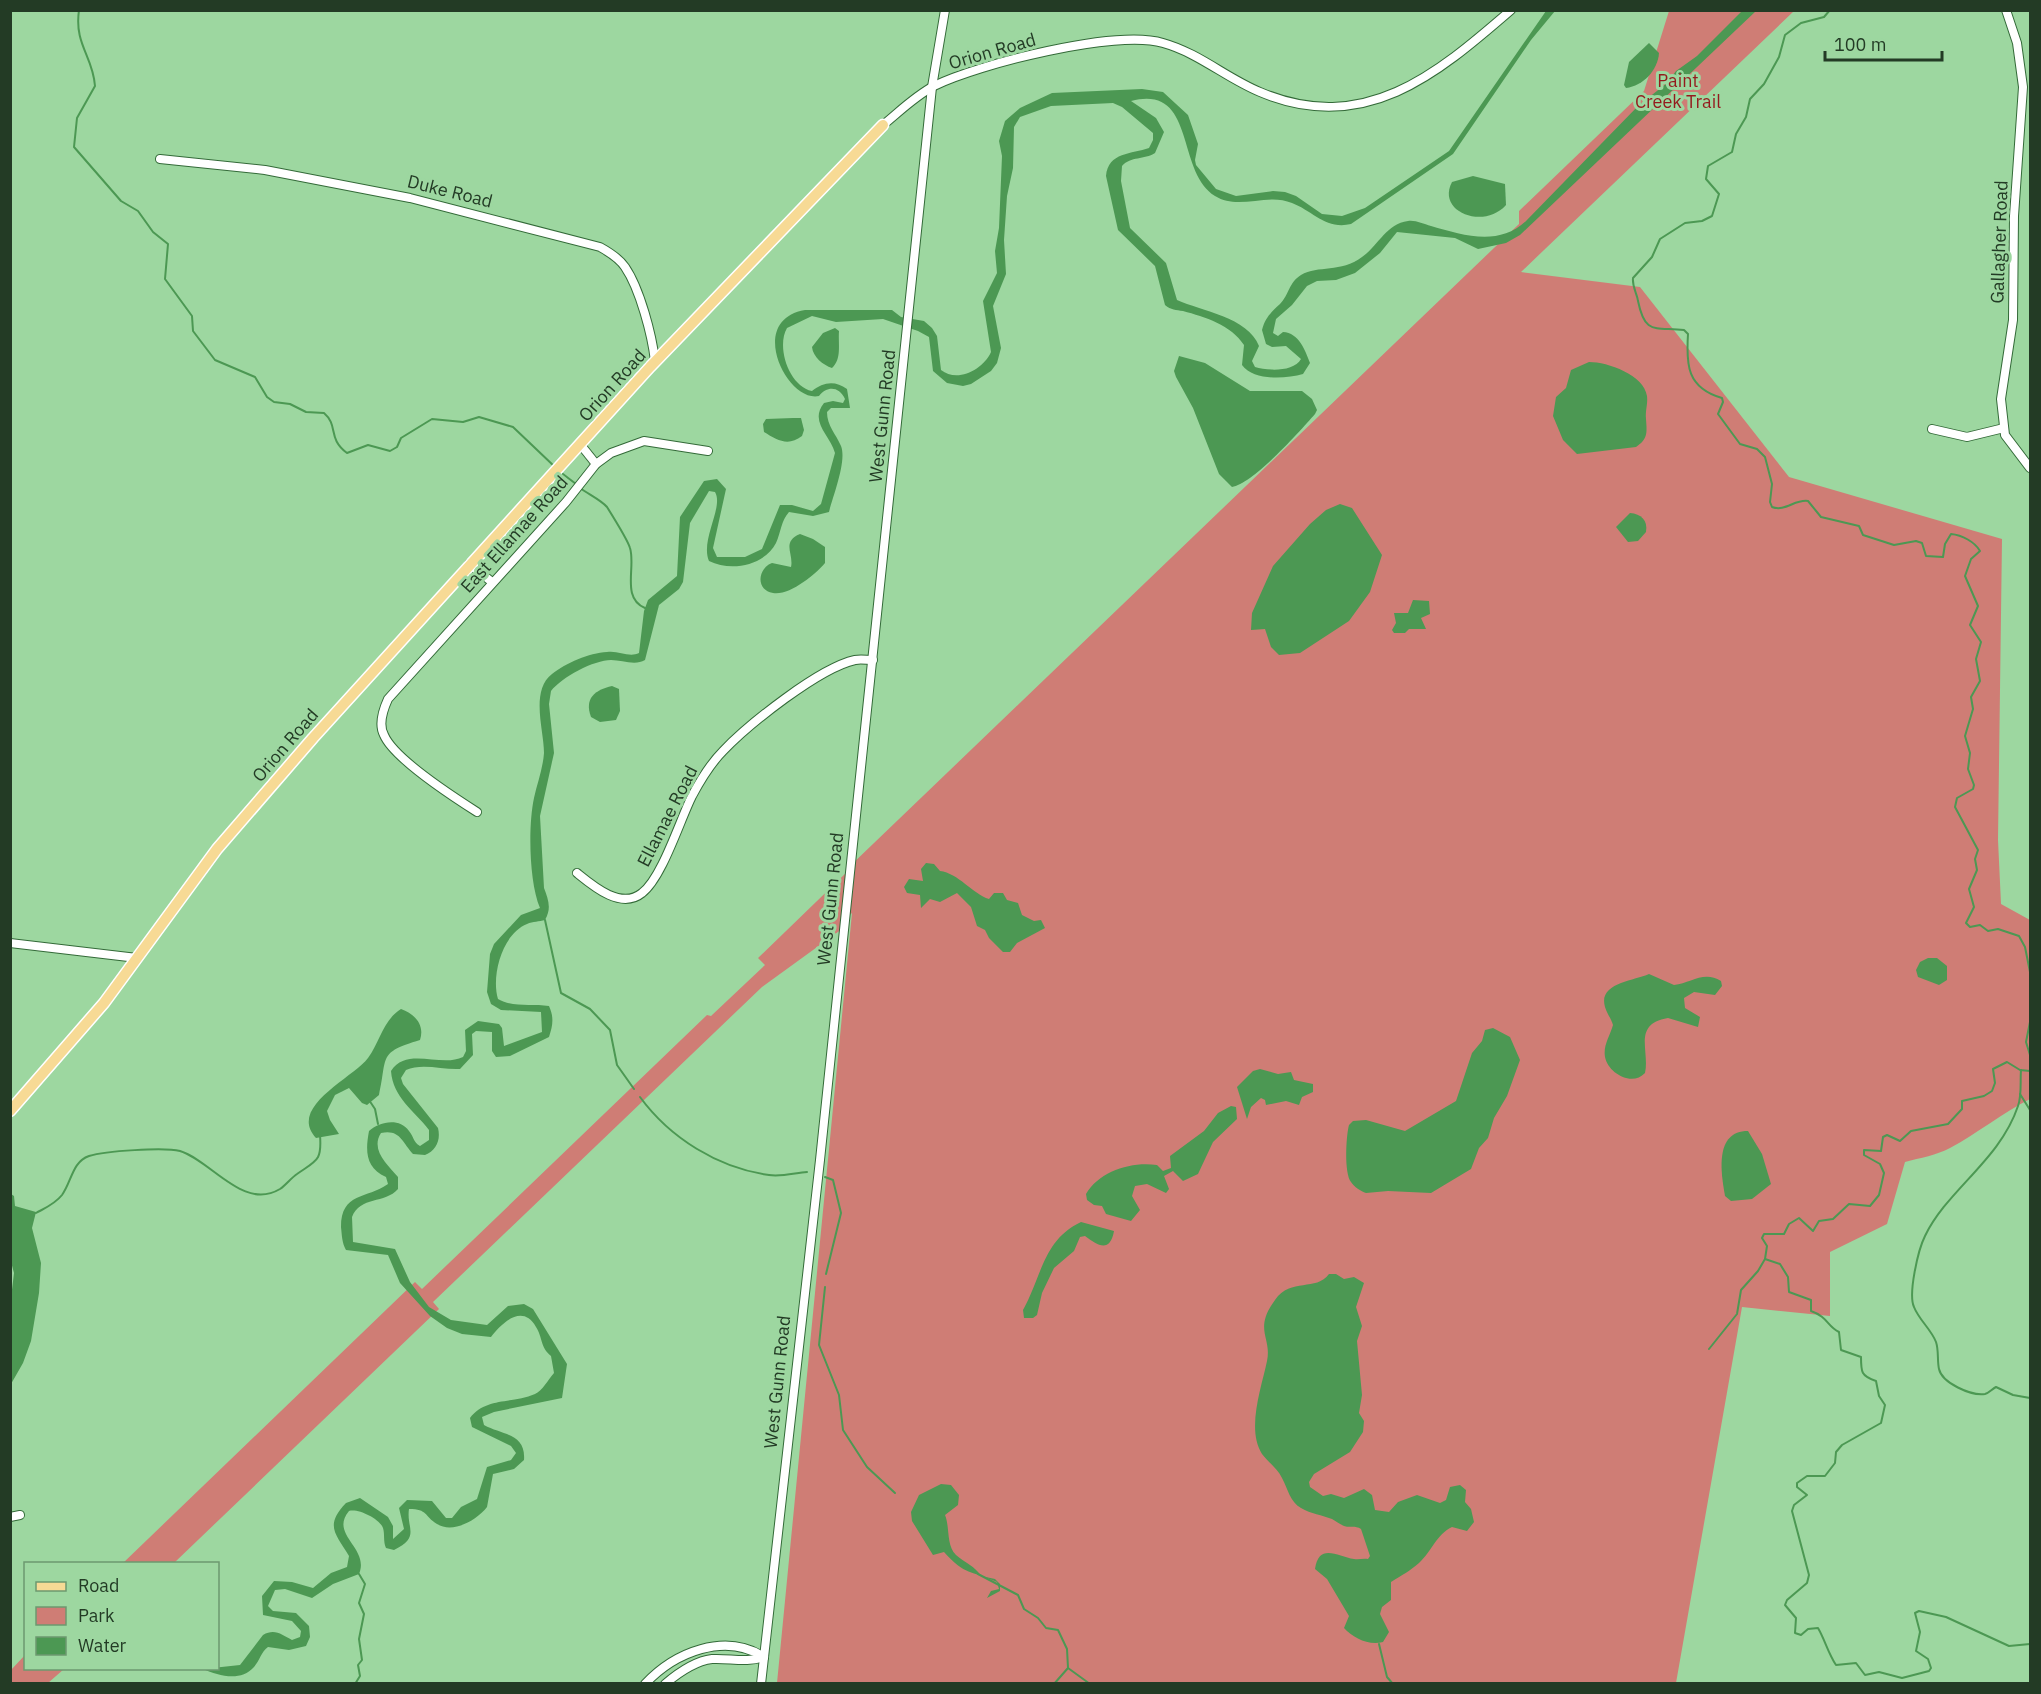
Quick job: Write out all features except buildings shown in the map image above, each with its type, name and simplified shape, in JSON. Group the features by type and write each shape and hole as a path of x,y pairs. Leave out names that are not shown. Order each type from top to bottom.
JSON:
{"main road":[{"name":"Orion Road","path":"10,1111 73,1040 217,849 469,564 655,361 884,125"}],"street":[{"path":"932,87 945,10"},
{"name":"Gallagher Road","path":"2006,10 2017,43 2023,87 2014,216 2013,320 2001,399 2004,428 2012,446 2031,468"},
{"name":"Orion Road","path":"884,125 932,87 986,66 1130,38 1164,43 1184,50 1246,86 1293,103 1322,107 1352,105 1389,96 1414,86 1504,12"},
{"name":"West Gunn Road","path":"761,1683 873,660 932,87"},
{"name":"Duke Road","path":"160,159 265,170 410,198 600,247 614,255 624,266 633,282 653,344 655,361"},
{"path":"1932,429 1967,437 2004,428"},
{"name":"East Ellamae Road","path":"477,812 439,788 391,746 383,735 382,717 388,699 566,501 596,464 611,453 644,441 708,451"},
{"path":"580,444 596,464"},
{"path":"469,564 492,582"},
{"name":"Ellamae Road","path":"577,873 598,889 614,897 631,898 642,894 660,867 693,794 723,751 823,673 855,660 873,660"},
{"path":"10,943 137,958"},
{"path":"10,1517 20,1515"},
{"path":"645,1683 681,1656 709,1647 731,1644 752,1649 764,1657"},
{"path":"709,1647 710,1659"},
{"path":"665,1683 686,1668 710,1659 751,1661 764,1657"}],"green space":[{"name":"Paint Creek Trail","path":"1669,11 1794,11 1521,272 1640,287 1789,477 2002,539 1998,840 2001,904 2030,920 2030,1099 1950,1148 1905,1162 1887,1224 1830,1252 1830,1316 1742,1307 1676,1683 777,1683 852,913 843,921 842,929 762,987 433,1302 439,1309 175,1562 124,1562 415,1282 422,1289 707,1015 711,1016 765,965 758,958 848,871 849,867 1519,224 1519,211 1644,91"},
{"path":"24,1656 24,1670 63,1670 48,1683 11,1683 11,1670"}],"water":[{"path":"1546,11 1555,11 1531,40 1453,154 1351,224 1327,222 1300,206 1282,200 1234,202 1215,196 1203,184 1194,168 1176,117 1166,105 1152,99 1131,101 1156,118 1164,132 1155,153 1129,161 1122,166 1121,181 1130,228 1166,263 1177,300 1223,316 1245,328 1259,346 1252,361 1255,367 1287,368 1301,359 1286,346 1272,347 1266,344 1262,330 1271,313 1283,300 1297,278 1315,270 1354,262 1368,252 1394,226 1408,221 1480,237 1504,234 1515,229 1526,221 1638,106 1667,83 1676,71 1697,56 1742,11 1756,11 1520,235 1506,243 1478,249 1455,238 1397,232 1380,253 1355,273 1336,280 1317,281 1307,286 1292,305 1276,319 1273,333 1278,336 1283,332 1289,333 1301,343 1310,363 1303,374 1279,378 1254,374 1242,365 1244,345 1232,332 1209,319 1171,309 1165,305 1155,266 1118,230 1106,176 1111,162 1116,158 1149,148 1153,140 1153,133 1122,107 1113,103 1051,106 1020,117 1014,127 1013,168 1007,196 1004,240 1006,274 993,306 1001,348 997,363 991,371 971,384 963,386 947,383 933,371 929,337 883,319 836,322 812,316 787,328 783,345 784,355 791,374 797,382 812,391 829,383 838,384 847,389 850,408 831,408 827,412 828,422 842,452 841,469 829,512 813,516 789,512 771,551 755,562 727,566 709,561 707,553 707,543 717,506 715,492 709,491 690,523 683,582 679,589 659,605 645,660 637,663 611,660 596,663 570,675 551,691 549,704 554,753 540,816 544,888 549,908 545,920 527,924 511,937 500,957 496,979 498,999 517,1004 549,1006 552,1021 549,1037 510,1056 496,1057 492,1051 492,1032 476,1031 472,1034 473,1055 460,1069 426,1067 406,1070 401,1078 403,1084 438,1128 437,1144 425,1155 413,1154 397,1135 381,1133 378,1139 379,1151 398,1177 398,1189 393,1194 361,1206 352,1217 353,1242 395,1249 410,1282 429,1307 451,1320 487,1325 508,1306 524,1304 533,1309 567,1364 562,1398 494,1412 482,1417 484,1425 517,1440 524,1451 524,1460 514,1469 493,1474 487,1507 477,1517 464,1524 443,1527 423,1512 409,1509 410,1536 394,1550 386,1548 383,1528 378,1521 363,1513 349,1511 344,1520 344,1527 359,1557 361,1565 359,1574 333,1584 312,1598 285,1589 275,1590 268,1606 273,1611 296,1613 309,1626 310,1637 306,1646 289,1650 268,1647 254,1667 243,1675 230,1676 206,1670 219,1670 219,1667 240,1665 267,1633 278,1633 292,1640 300,1637 301,1631 292,1621 263,1615 262,1596 274,1581 292,1582 313,1588 331,1573 347,1567 349,1556 334,1530 335,1518 346,1503 360,1498 388,1517 393,1526 393,1539 404,1529 399,1508 407,1500 432,1501 446,1518 452,1518 461,1507 477,1499 487,1467 511,1460 516,1453 511,1446 472,1427 470,1418 476,1411 492,1404 538,1393 554,1373 551,1356 530,1320 524,1316 512,1318 491,1337 462,1334 447,1328 430,1316 400,1283 388,1255 346,1250 342,1236 342,1216 350,1202 388,1184 386,1177 374,1169 368,1158 369,1131 383,1123 395,1122 405,1127 420,1146 429,1140 429,1130 396,1089 391,1071 398,1064 415,1058 454,1060 463,1057 466,1051 465,1030 478,1021 499,1024 502,1028 504,1046 542,1032 541,1012 501,1010 491,1004 487,992 490,954 494,944 521,915 540,908 534,884 530,838 532,810 544,753 540,700 545,681 558,670 585,656 611,652 631,655 639,653 644,611 648,600 677,576 680,517 704,481 717,479 726,489 713,548 717,557 745,557 762,549 780,505 792,505 813,511 821,504 835,453 822,428 820,410 824,403 833,401 843,403 845,399 840,392 833,389 826,390 819,396 807,395 795,387 785,375 778,359 775,343 778,329 787,317 805,310 892,310 901,317 924,321 932,328 937,336 941,370 947,374 969,373 982,364 991,352 983,301 997,273 995,251 999,228 1002,156 999,141 1005,121 1020,108 1052,93 1142,89 1163,92 1188,115 1198,144 1196,165 1216,189 1236,196 1273,191 1285,192 1296,196 1322,214 1342,216 1365,208 1449,151"},
{"path":"1649,43 1659,53 1653,71 1644,81 1626,88 1624,85 1629,62"},
{"path":"1473,176 1505,184 1506,205 1497,212 1475,217 1456,209 1449,193 1452,182"},
{"path":"835,328 839,331 839,351 832,368 819,360 812,347 823,333"},
{"path":"1179,356 1205,363 1250,391 1302,391 1312,399 1317,410 1264,467 1241,484 1232,487 1219,474 1193,408 1176,377 1174,371"},
{"path":"1589,362 1606,364 1624,371 1639,382 1644,389 1647,396 1646,432 1643,441 1636,447 1577,454 1563,440 1553,416 1556,397 1566,388 1571,370"},
{"path":"801,418 804,430 802,436 792,441 773,438 764,432 763,424 766,419"},
{"path":"1340,504 1352,508 1382,555 1370,592 1349,621 1300,653 1279,655 1271,647 1265,629 1251,630 1252,613 1273,566 1310,524 1326,510"},
{"path":"1630,513 1640,516 1646,524 1646,532 1638,541 1628,542 1616,527"},
{"path":"800,534 825,547 825,563 794,588 779,593 767,591 761,584 761,574 772,563 791,567 791,541"},
{"path":"1413,600 1429,601 1430,614 1421,618 1426,629 1409,629 1405,633 1394,633 1392,630 1396,623 1394,613 1408,613"},
{"path":"612,686 619,689 620,711 616,720 600,722 591,717 590,700 596,693"},
{"path":"926,863 934,864 940,871 953,876 989,899 994,893 1003,893 1007,900 1018,903 1022,915 1034,921 1041,920 1045,928 1017,943 1010,952 1003,952 989,938 985,930 977,926 971,907 957,893 940,902 930,899 921,908 920,895 907,893 904,887 909,879 923,881 921,869"},
{"path":"1928,958 1937,958 1947,966 1947,980 1939,985 1918,977 1916,970 1920,962"},
{"path":"1649,974 1674,985 1709,977 1721,981 1722,986 1715,995 1694,992 1684,998 1685,1008 1700,1017 1698,1027 1668,1018 1650,1026 1645,1039 1645,1073 1634,1079 1627,1078 1616,1073 1605,1057 1606,1045 1613,1025 1604,999 1607,993 1618,984"},
{"path":"401,1009 418,1021 421,1030 420,1040 406,1044 391,1053 385,1064 379,1095 367,1105 362,1103 349,1088 335,1095 327,1111 339,1134 316,1138 309,1126 310,1115 316,1104 368,1058 390,1019"},
{"path":"1493,1028 1510,1037 1520,1060 1507,1096 1494,1118 1488,1138 1479,1148 1471,1169 1431,1193 1388,1191 1366,1193 1354,1186 1346,1163 1349,1125 1353,1121 1366,1120 1405,1131 1456,1101 1472,1053 1482,1041 1485,1030"},
{"path":"1260,1069 1278,1074 1291,1072 1294,1080 1313,1084 1313,1092 1302,1097 1299,1105 1286,1101 1266,1105 1265,1100 1261,1098 1251,1107 1247,1119 1237,1087 1253,1071"},
{"path":"1231,1106 1236,1107 1237,1119 1213,1142 1198,1174 1183,1181 1173,1171 1164,1176 1169,1189 1166,1193 1147,1184 1135,1186 1132,1196 1140,1210 1131,1221 1106,1214 1102,1206 1094,1205 1087,1200 1086,1194 1092,1186 1099,1179 1117,1169 1147,1164 1157,1165 1163,1171 1171,1168 1170,1156 1204,1131 1218,1113"},
{"path":"1748,1131 1762,1154 1771,1184 1752,1199 1731,1201 1725,1196 1722,1155 1730,1138 1737,1133"},
{"path":"11,1194 14,1196 15,1206 36,1212 32,1228 41,1263 39,1293 31,1341 23,1363 11,1384 10,1306 14,1273 10,1258"},
{"path":"1081,1222 1114,1231 1112,1238 1109,1243 1102,1246 1085,1236 1080,1237 1074,1251 1054,1268 1042,1293 1037,1315 1033,1318 1024,1318 1023,1310 1051,1249 1068,1230"},
{"path":"1329,1274 1336,1274 1344,1279 1354,1277 1364,1283 1356,1307 1362,1326 1357,1341 1362,1395 1359,1413 1364,1421 1363,1432 1350,1452 1314,1474 1309,1482 1310,1487 1323,1496 1331,1494 1344,1498 1364,1489 1372,1495 1375,1510 1389,1512 1398,1502 1417,1495 1440,1503 1446,1500 1450,1487 1460,1485 1466,1490 1465,1502 1471,1509 1474,1522 1467,1531 1452,1527 1447,1530 1419,1563 1391,1582 1391,1600 1382,1607 1380,1614 1389,1632 1383,1642 1378,1643 1362,1640 1344,1628 1349,1616 1327,1579 1315,1569 1317,1561 1325,1553 1368,1559 1370,1556 1361,1529 1344,1526 1297,1505 1280,1474 1262,1454 1255,1432 1255,1420 1268,1353 1264,1326 1269,1310 1281,1293 1296,1286 1317,1282"},
{"path":"941,1484 951,1485 959,1495 958,1505 945,1515 953,1551 981,1576 963,1569 944,1552 933,1555 912,1521 911,1512 919,1495"},
{"path":"982,1576 995,1579 1000,1584 1000,1591 987,1598 991,1591 999,1589 997,1582"}],"waterway":[{"path":"79,10 81,42 91,66 95,86 77,118 74,147 121,201 138,211 153,232 168,244 165,279 192,316 193,331 215,360 255,377 267,397 274,402 290,404 306,412 324,413 331,423 337,442 347,453 368,445 390,451 397,447 401,438 432,419 463,422 479,417 513,427 555,467"},
{"path":"1830,10 1824,17 1801,23 1785,35 1779,57 1764,84 1750,99 1746,117 1736,134 1732,152 1708,166 1706,179 1719,194 1712,216 1702,221 1685,223 1660,239 1652,257 1633,278 1633,284 1641,312 1648,324 1652,327 1684,330 1688,334 1689,365 1695,382 1710,394 1722,398 1723,402 1718,414 1740,444 1757,449 1765,457 1772,484 1770,502 1772,507 1781,508 1808,501 1821,517 1859,526 1863,535 1894,545 1916,541 1922,543 1926,556 1943,557 1945,544 1951,534 1968,540 1980,551 1971,559 1965,576 1978,606 1970,625 1981,642 1976,659 1980,681 1971,697 1973,709 1965,736 1970,753 1968,769 1974,785 1973,789 1957,798 1955,807 1978,850 1975,859 1977,870 1969,889 1974,907 1966,923 1970,927 1980,925 1988,931 1998,929 2019,936 2025,947 2030,972"},
{"path":"559,471 576,484"},
{"path":"580,488 607,507 626,540 631,556 631,590 633,597 645,608"},
{"path":"545,920 561,993 590,1009 610,1030 617,1065 634,1089"},
{"path":"2030,1022 2026,1042 2030,1055"},
{"path":"1709,1349 1737,1314 1741,1290 1758,1271 1765,1259 1767,1246 1762,1238 1764,1234 1784,1234 1789,1224 1799,1218 1813,1231 1819,1221 1833,1219 1849,1204 1870,1206 1879,1195 1884,1173 1880,1164 1864,1155 1864,1150 1881,1151 1883,1137 1887,1135 1900,1141 1911,1131 1948,1124 1962,1109 1962,1101 1984,1096 1992,1091 1995,1083 1993,1069 2007,1062 2020,1070 2030,1071"},
{"path":"2021,1070 2019,1102 2010,1125 1999,1143 1946,1204 1925,1236 1919,1251 1912,1301 1916,1312 1936,1342 1941,1374 1951,1384 1972,1393 1985,1394 1996,1387 2013,1395 2030,1398"},
{"path":"2020,1094 2030,1110"},
{"path":"640,1097 666,1126 697,1149 714,1158 732,1166 769,1175 807,1172"},
{"path":"369,1100 375,1109 378,1124"},
{"path":"36,1213 62,1195 76,1167 83,1159 97,1154 121,1151 161,1149 180,1151 192,1156 241,1189 253,1194 266,1194 280,1189 317,1159 320,1150 320,1135"},
{"path":"825,1177 833,1180 841,1213 826,1274"},
{"path":"1765,1259 1780,1264 1788,1277 1789,1292 1811,1300 1811,1311 1821,1316 1839,1332 1841,1350 1861,1357 1863,1373 1876,1381 1879,1396 1885,1405 1881,1423 1842,1445 1836,1452 1835,1463 1825,1476 1807,1476 1797,1483 1797,1487 1807,1495 1794,1505 1792,1511 1809,1575 1807,1583 1787,1600 1785,1605 1796,1618 1795,1633 1801,1635 1808,1629 1818,1628 1836,1665 1856,1663 1865,1675 1879,1672 1902,1678 1929,1671 1931,1668 1928,1659 1916,1651 1920,1632 1915,1613 1919,1611 1946,1617 2009,1646 2030,1644"},
{"path":"825,1287 819,1345 839,1395 843,1430 867,1467 895,1493"},
{"path":"355,1684 360,1676 358,1665 362,1660 359,1639 364,1614 359,1603 365,1584 359,1574"},
{"path":"978,1574 1018,1595 1024,1609 1038,1618 1046,1628 1058,1630 1067,1649 1068,1668 1054,1684"},
{"path":"1379,1644 1387,1677 1393,1684"},
{"path":"1068,1668 1090,1684"}]}
